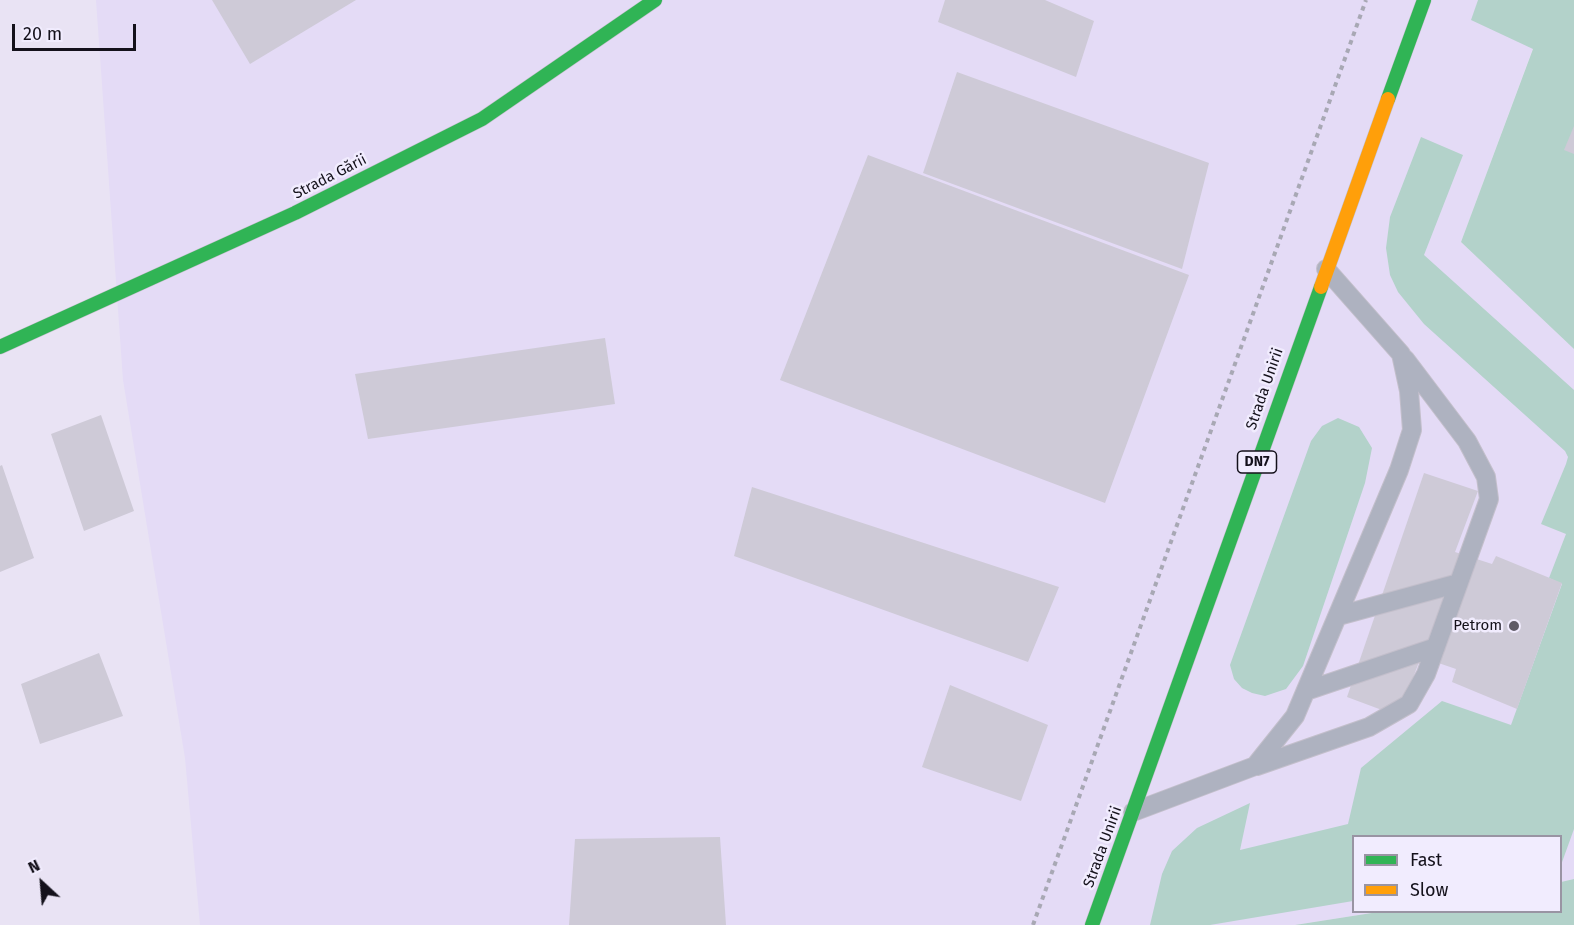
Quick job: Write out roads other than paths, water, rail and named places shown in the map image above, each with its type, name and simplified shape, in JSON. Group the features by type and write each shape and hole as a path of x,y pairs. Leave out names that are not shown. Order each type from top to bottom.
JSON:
{"main road":[{"name":"Strada Gării","path":"0,347 295,213 482,119 655,0"},
{"name":"Strada Unirii","path":"1092,925 1424,0"}],"lane":[{"path":"1133,812 1369,726 1409,704 1426,674 1489,499 1486,477 1467,441 1401,354 1326,269"},
{"path":"1255,766 1296,716 1399,470 1413,430 1409,392 1401,354"},
{"path":"1338,616 1459,583"},
{"path":"1306,691 1436,647"}],"place":[{"name":"Petrom","path":"1514,626"}]}
